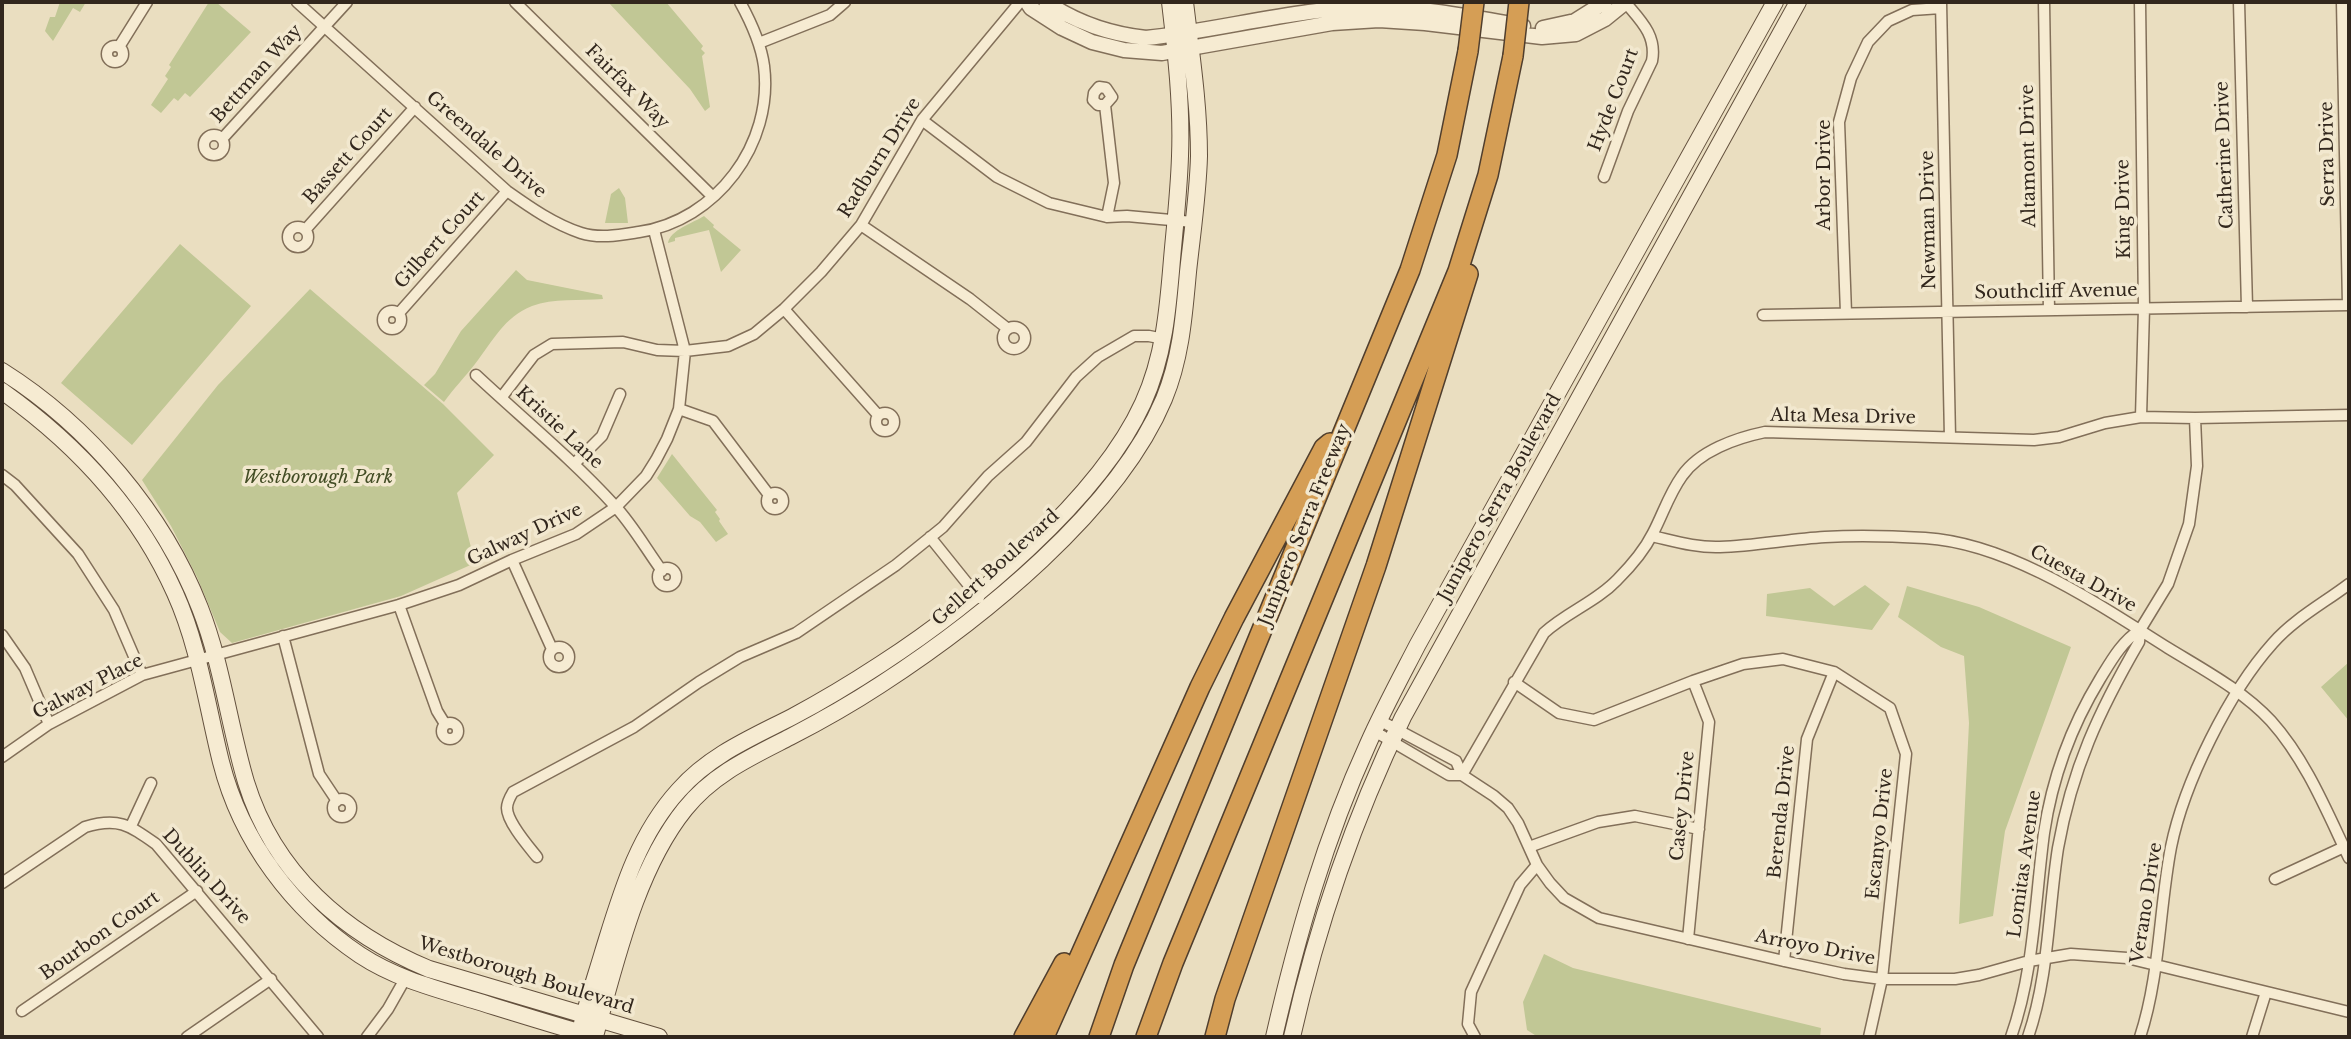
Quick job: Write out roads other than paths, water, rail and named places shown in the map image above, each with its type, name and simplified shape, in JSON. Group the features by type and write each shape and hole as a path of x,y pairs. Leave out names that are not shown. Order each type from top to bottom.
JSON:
{"highway":[{"name":"Junipero Serra Freeway","path":"1099,1037 1128,954 1406,280 1430,213 1451,135 1468,51 1474,2"},
{"path":"1214,1037 1376,566 1458,313 1498,136 1513,56 1519,2"},
{"path":"1146,1037 1173,963 1447,300 1477,214 1498,136"},
{"path":"1044,1037 1175,740 1234,618 1324,448 1347,425"},
{"path":"1024,1037 1085,925 1096,917"},
{"path":"1158,1037 1173,963"},
{"path":"1220,1037 1225,999"}],"main road":[{"name":"Gellert Boulevard","path":"592,1017 645,876 669,831 692,801 714,779 736,764 832,715 930,651 986,607 1086,513 1125,467 1151,427 1169,386 1184,321 1199,157 1196,92 1170,2"},
{"name":"Gellert Boulevard","path":"589,1036 631,868 655,822 679,789 729,748 823,700 881,664 976,594 1048,528 1112,456 1130,429 1145,400 1164,339 1176,220 1185,2"},
{"name":"Junipero Serra Boulevard","path":"1274,1037 1315,883 1345,799 1377,725 1418,644 1775,2"},
{"name":"Junipero Serra Boulevard","path":"1292,1037 1309,965 1335,880 1363,805 1395,735 1452,625 1798,2"},
{"name":"Westborough Boulevard","path":"2,372 73,427 108,463 139,501 167,543 200,609 215,656 247,784 262,820 281,853 314,894 352,928 393,953 429,969 659,1037"},
{"path":"2,391 62,438 96,474 126,510 152,550 184,615 230,792 240,816 267,863 300,904 330,932 363,957 405,979 589,1036"},
{"path":"405,979 416,969 429,969"}],"street":[{"path":"119,47 148,2"},
{"name":"Greendale Drive","path":"297,2 507,191 540,215 583,233 612,236 654,230 694,212 713,197 738,170 756,137 765,93 764,66 758,43 740,2"},
{"name":"Bettman Way","path":"222,139 347,2"},
{"name":"Fairfax Way","path":"516,2 713,197"},
{"path":"758,43 830,15 845,2"},
{"name":"Radburn Drive","path":"501,398 534,355 552,344 623,342 657,350 685,351 728,346 761,329 821,271 861,225 922,120 1020,2"},
{"path":"1027,2 1031,8 1062,28 1092,42 1124,50 1162,53 1182,41 1331,10 1379,7 1433,12 1542,29 1575,21 1605,2"},
{"path":"1046,2 1083,23 1119,35 1182,41 1379,20 1542,37 1576,34 1605,19 1625,2"},
{"name":"Hyde Court","path":"1604,177 1628,111 1652,61 1650,32 1625,2"},
{"name":"Altamont Drive","path":"2044,2 2049,310"},
{"name":"King Drive","path":"2140,2 2144,308 2141,416"},
{"name":"Catherine Drive","path":"2239,2 2247,307"},
{"name":"Serra Drive","path":"2342,2 2347,108 2348,305"},
{"name":"Newman Drive","path":"1941,5 1950,437"},
{"name":"Arbor Drive","path":"1846,313 1839,122 1851,78 1868,42 1888,21 1912,10 1941,5"},
{"path":"1105,105 1114,183 1107,218"},
{"name":"Bassett Court","path":"306,229 415,107"},
{"path":"922,120 997,177 1049,203 1107,218 1127,216 1193,222"},
{"name":"Gilbert Court","path":"399,313 507,191"},
{"path":"861,225 994,316 1008,329"},
{"name":"Galway Drive","path":"196,660 399,605 459,585 576,534 617,507 646,476 667,439 679,409 685,351 654,230"},
{"name":"Southcliff Avenue","path":"1763,315 2348,305"},
{"path":"784,309 878,415"},
{"path":"537,858 521,837 507,811 513,792 634,727 740,657 796,633 895,565 943,527 988,476 1026,442 1076,377 1098,357 1134,336 1164,339"},
{"name":"Kristie Lane","path":"476,375 549,439 617,507 662,570"},
{"path":"574,464 602,436 620,394"},
{"path":"679,409 713,421 769,495"},
{"name":"Alta Mesa Drive","path":"1462,775 1544,633 1560,618 1594,599 1617,580 1652,536 1683,474 1712,450 1742,437 1765,432 2034,440 2059,438 2105,423 2141,416 2194,418 2349,415"},
{"name":"Lomitas Avenue","path":"2028,1037 2040,996 2058,849 2072,785 2093,728 2139,642 2140,630 2168,584 2189,524 2197,466 2194,418"},
{"path":"2,475 15,485 78,554 114,610 142,675"},
{"name":"Cuesta Drive","path":"1652,536 1718,548 1825,537 1930,538 1976,547 2031,567 2238,691 2271,722 2300,760 2349,858"},
{"path":"930,537 986,607"},
{"path":"512,560 552,649"},
{"name":"Verano Drive","path":"2140,1037 2156,964 2172,846 2192,781 2213,735 2238,691 2273,642 2349,584"},
{"path":"399,605 437,711 445,724"},
{"name":"Lomitas Avenue","path":"2011,1037 2029,961 2045,830 2056,777 2089,697 2127,638 2140,630"},
{"path":"2,635 25,668 49,724"},
{"path":"283,636 319,774 337,801"},
{"name":"Escanyo Drive","path":"1514,682 1559,713 1594,720 1743,664 1783,659 1834,672 1890,708 1906,754 1882,979 1869,1037"},
{"name":"Galway Place","path":"2,757 49,724 142,675 196,660"},
{"name":"Berenda Drive","path":"1784,961 1807,739 1834,672"},
{"name":"Casey Drive","path":"1688,939 1709,722 1693,681"},
{"name":"Arroyo Drive","path":"1377,725 1456,761 1462,775 1508,808 1518,823 1537,865 1564,898 1599,918 1844,974 1882,979 1955,979 2046,957 2100,955 2156,964 2349,1012"},
{"path":"2,883 85,827 100,822 117,822 131,826 150,783"},
{"path":"1529,847 1598,822 1635,817 1699,829"},
{"name":"Dublin Drive","path":"131,826 156,844 318,1037"},
{"path":"2275,879 2344,847"},
{"path":"1475,1037 1468,1024 1471,992 1520,885 1537,865"},
{"name":"Bourbon Court","path":"22,1011 197,891"},
{"path":"187,1037 271,979"},
{"path":"367,1037 388,1009 405,979"},
{"path":"2252,1037 2266,992"}],"park label":[{"name":"Westborough Park","path":"318,478"}]}
